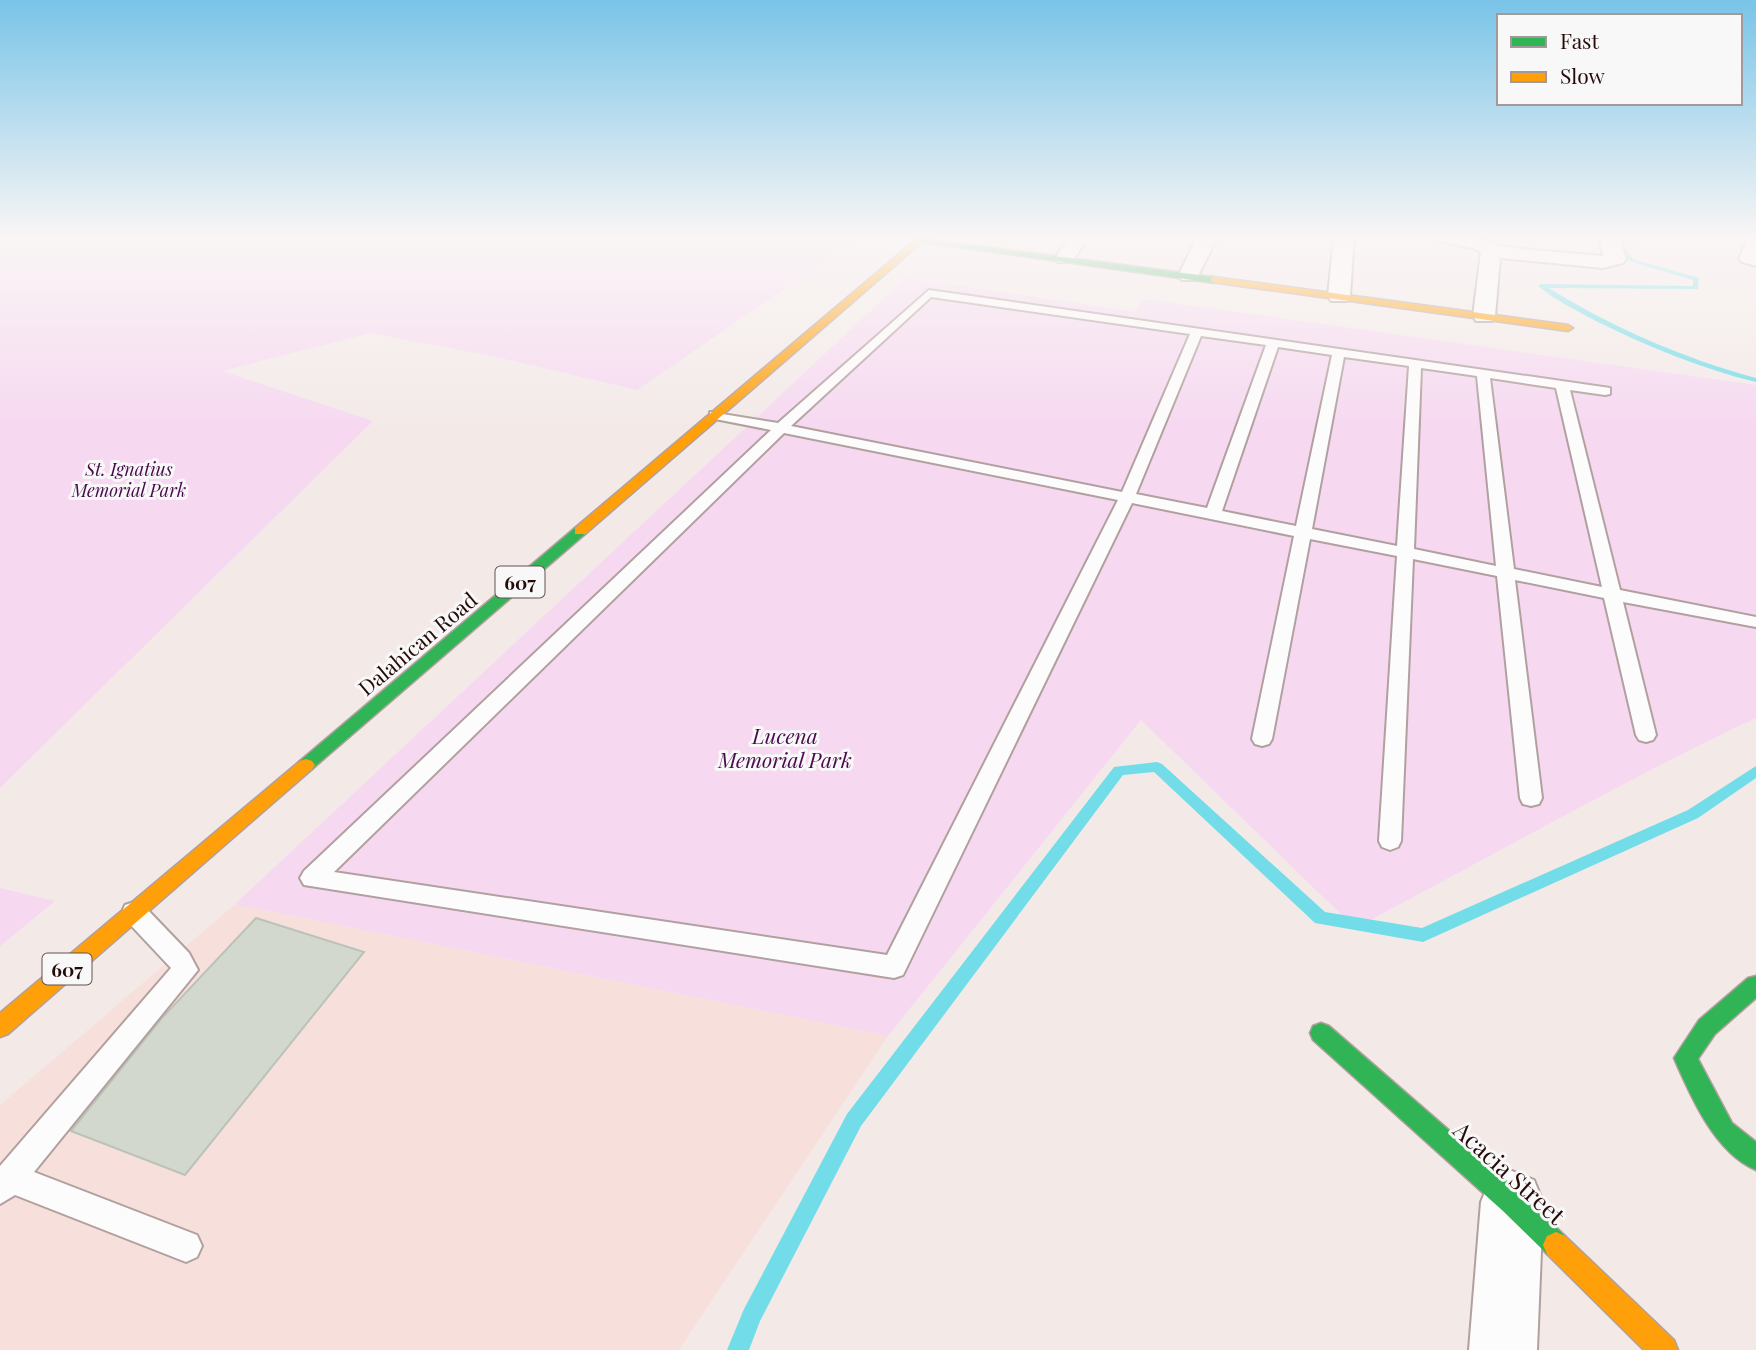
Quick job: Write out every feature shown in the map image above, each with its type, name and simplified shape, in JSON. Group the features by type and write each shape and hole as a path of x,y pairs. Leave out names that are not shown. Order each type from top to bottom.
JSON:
{"main road":[{"name":"Dalahican Road","path":"0,1027 851,299"},
{"path":"1361,299 1568,328"},
{"path":"1756,985 1707,1027 1685,1058 1724,1131 1756,1158"},
{"name":"Acacia Street","path":"1321,1033 1512,1202 1664,1350"}],"street":[{"path":"1484,316 1486,299"},
{"path":"1503,1350 1512,1202"}],"lane":[{"path":"922,299 781,428 312,878 894,967 1127,498 1197,332"},
{"path":"970,299 1605,391"},
{"path":"1213,514 1273,343"},
{"path":"1262,739 1339,353"},
{"path":"1390,841 1415,364"},
{"path":"1483,373 1531,798"},
{"path":"1562,385 1647,735"},
{"path":"715,415 1752,622"},
{"path":"134,912 180,961 185,970 5,1184 186,1246"}],"shaded area":[{"path":"235,904 888,1036 679,1350 0,1350 0,1105"}],"green space":[{"name":"St. Ignatius Memorial Park","path":"0,299 770,299 637,390 497,357 371,333 222,371 373,421 0,788"},
{"name":"Lucena Memorial Park","path":"883,299 1048,299 1136,312 1143,299 1756,385 1756,718 1605,794 1355,928 1141,720 888,1036 235,904"},
{"path":"0,888 55,901 0,946"}],"building":[{"path":"256,918 364,952 185,1175 71,1131 161,1019"}],"waterway":[{"path":"1561,299 1617,329 1673,354 1756,380"},
{"path":"738,1350 751,1316 854,1120 1119,770 1157,767 1321,918 1423,935 1693,814 1756,771"}],"traffic: fast":[{"path":"306,765 580,531"},
{"path":"1756,985 1707,1027 1685,1058 1724,1131 1756,1158"},
{"path":"1321,1033 1512,1202 1556,1245"}],"traffic: slow":[{"path":"580,531 851,299"},
{"path":"1354,299 1568,328"},
{"path":"0,1027 306,765"},
{"path":"1556,1245 1664,1350"}]}
